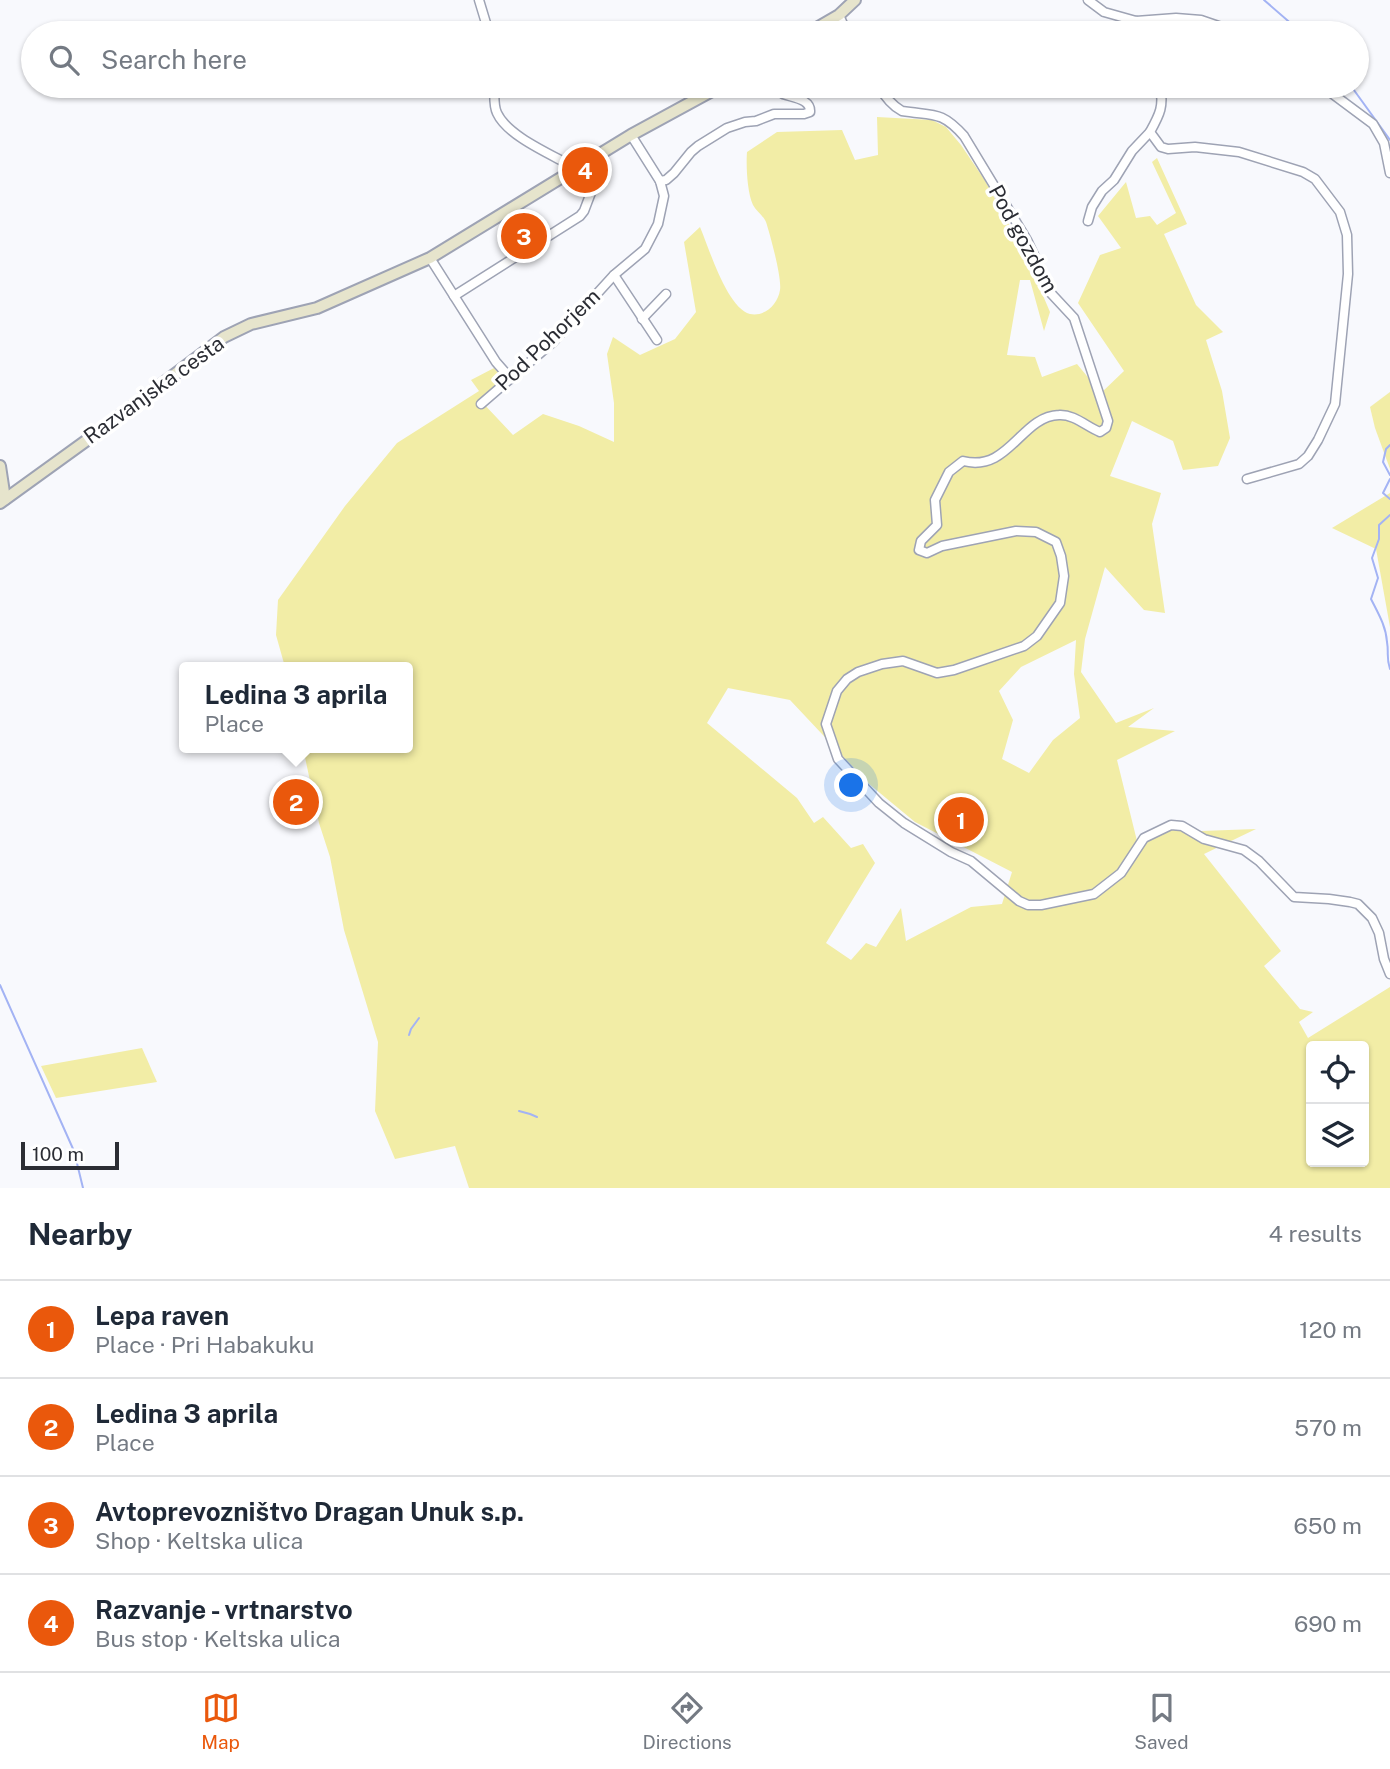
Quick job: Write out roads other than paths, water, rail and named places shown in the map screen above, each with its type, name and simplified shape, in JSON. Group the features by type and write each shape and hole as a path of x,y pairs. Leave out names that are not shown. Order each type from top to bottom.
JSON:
{"street":[{"path":"479,0 485,21"},
{"path":"829,21 855,0"},
{"path":"1088,0 1104,12 1136,21 1175,18 1204,21"},
{"path":"839,15 842,21"},
{"path":"454,296 580,216 595,182 578,168 515,134 495,111 494,98"},
{"name":"Razvanjska cesta","path":"3,501 224,337 251,324 317,308 430,258 632,135 699,98"},
{"path":"632,135 660,181 666,180 691,152 719,132 774,114 810,112 807,102 795,98"},
{"name":"Pod gozdom","path":"886,98 902,111 941,116 964,136 1027,240 1042,282 1074,318 1108,421 1106,429 1100,432 1061,414 1044,418 994,459 975,464 963,461 949,472 935,500 937,525 921,541 919,550 927,553 942,546 1016,531 1036,532 1056,542 1061,556 1064,576 1060,603 1037,636 1024,646 937,673 903,661 882,664 858,672 847,679 837,691 826,724 838,759 879,803 904,824 971,862 1019,901 1028,905 1041,905 1094,894 1121,873 1144,838 1163,827 1182,825 1204,839 1244,850 1259,861 1294,897 1358,904 1371,918 1379,933 1390,974"},
{"path":"1088,221 1092,206 1102,191 1114,180 1132,151 1150,132 1161,111 1163,98"},
{"path":"1338,98 1373,124 1384,143 1390,173"},
{"path":"1150,132 1161,147 1168,149 1195,147 1240,152 1315,179 1340,212 1347,235 1349,274 1335,404 1318,440 1299,464 1247,479"},
{"name":"Pod Pohorjem","path":"481,404 553,342 614,275 645,249 658,224 664,196 660,181"},
{"path":"430,258 496,362 511,379"},
{"name":"Pod Pohorjem","path":"614,275 657,340"},
{"path":"642,318 666,294"},
{"path":"0,466 3,501"}],"waterway":[{"path":"1264,0 1288,21"},
{"path":"1360,98 1390,140"},
{"path":"1390,445 1386,449 1383,462 1390,475"},
{"path":"1390,479 1383,493 1390,499"},
{"path":"1390,515 1379,525 1379,539 1372,558 1378,578 1371,599 1385,630 1390,669"},
{"path":"0,985 74,1151 83,1188"},
{"path":"409,1035 419,1018"},
{"path":"519,1111 537,1117"}],"place":[{"name":"Razvanje - vrtnarstvo","path":"585,170"},
{"name":"Avtoprevozništvo Dragan Unuk s.p.","path":"524,236"},
{"name":"Ledina 3 aprila","path":"296,802"},
{"name":"Lepa raven","path":"961,820"}]}
